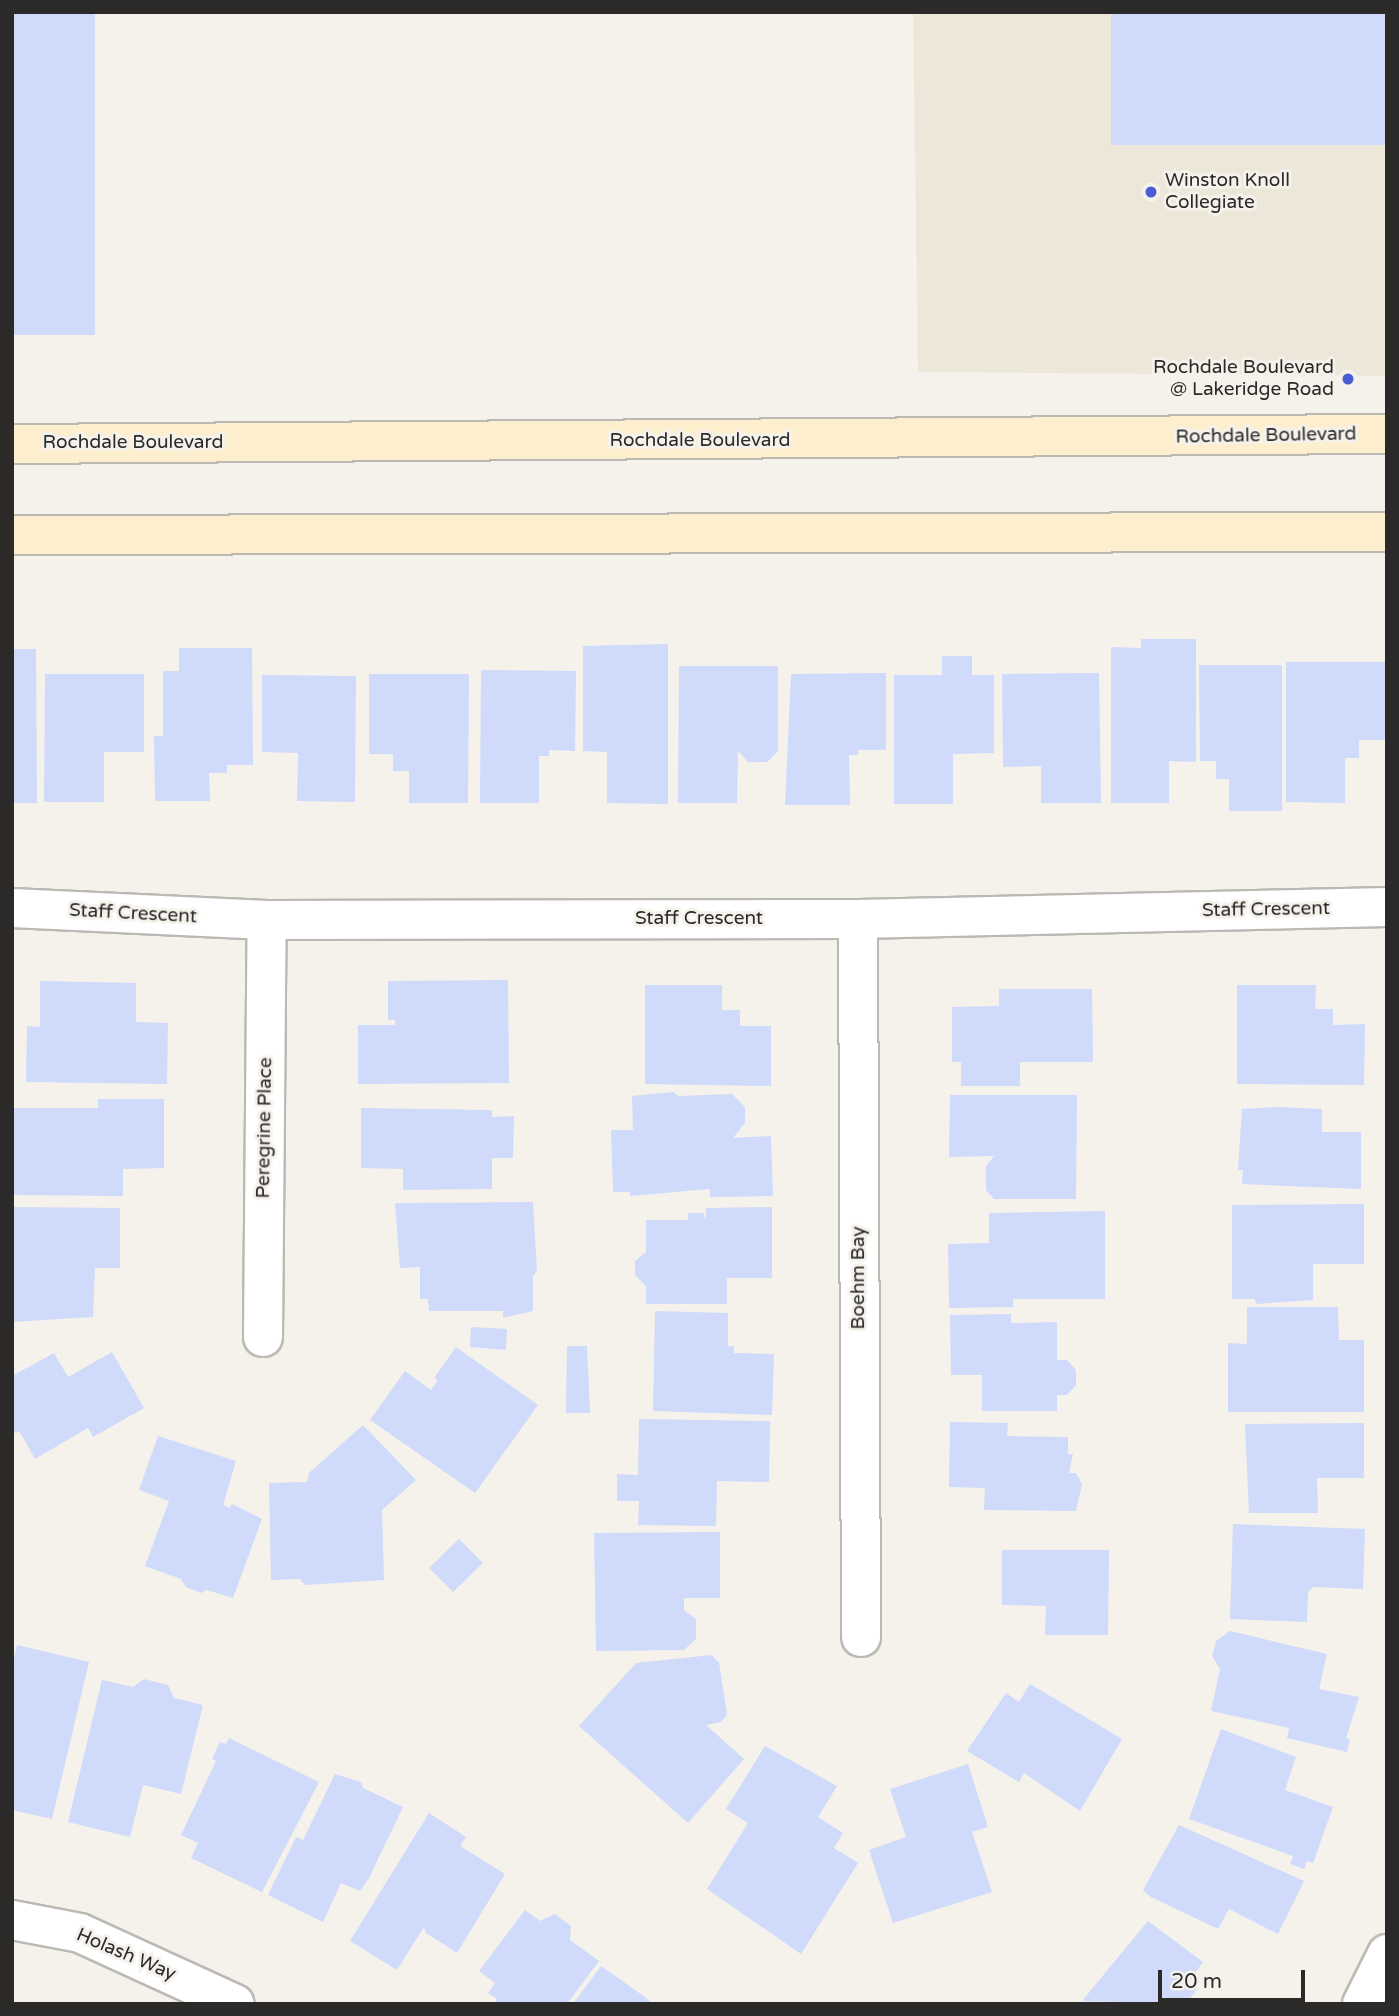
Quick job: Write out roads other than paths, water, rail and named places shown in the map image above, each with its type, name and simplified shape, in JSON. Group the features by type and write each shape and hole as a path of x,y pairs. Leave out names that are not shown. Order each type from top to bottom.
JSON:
{"main road":[{"name":"Rochdale Boulevard","path":"12,444 1387,434"},
{"path":"12,535 1387,532"}],"street":[{"name":"Staff Crescent","path":"12,908 267,920 858,919 1387,907"},
{"name":"Boehm Bay","path":"858,919 861,1637"},
{"name":"Peregrine Place","path":"262,1337 267,920"},
{"name":"Holash Way","path":"12,1920 80,1933 235,2004"},
{"path":"1362,2004 1387,1954"}],"place":[{"name":"Winston Knoll Collegiate","path":"1151,192"},
{"name":"Rochdale Boulevard @ Lakeridge Road","path":"1348,379"}]}
